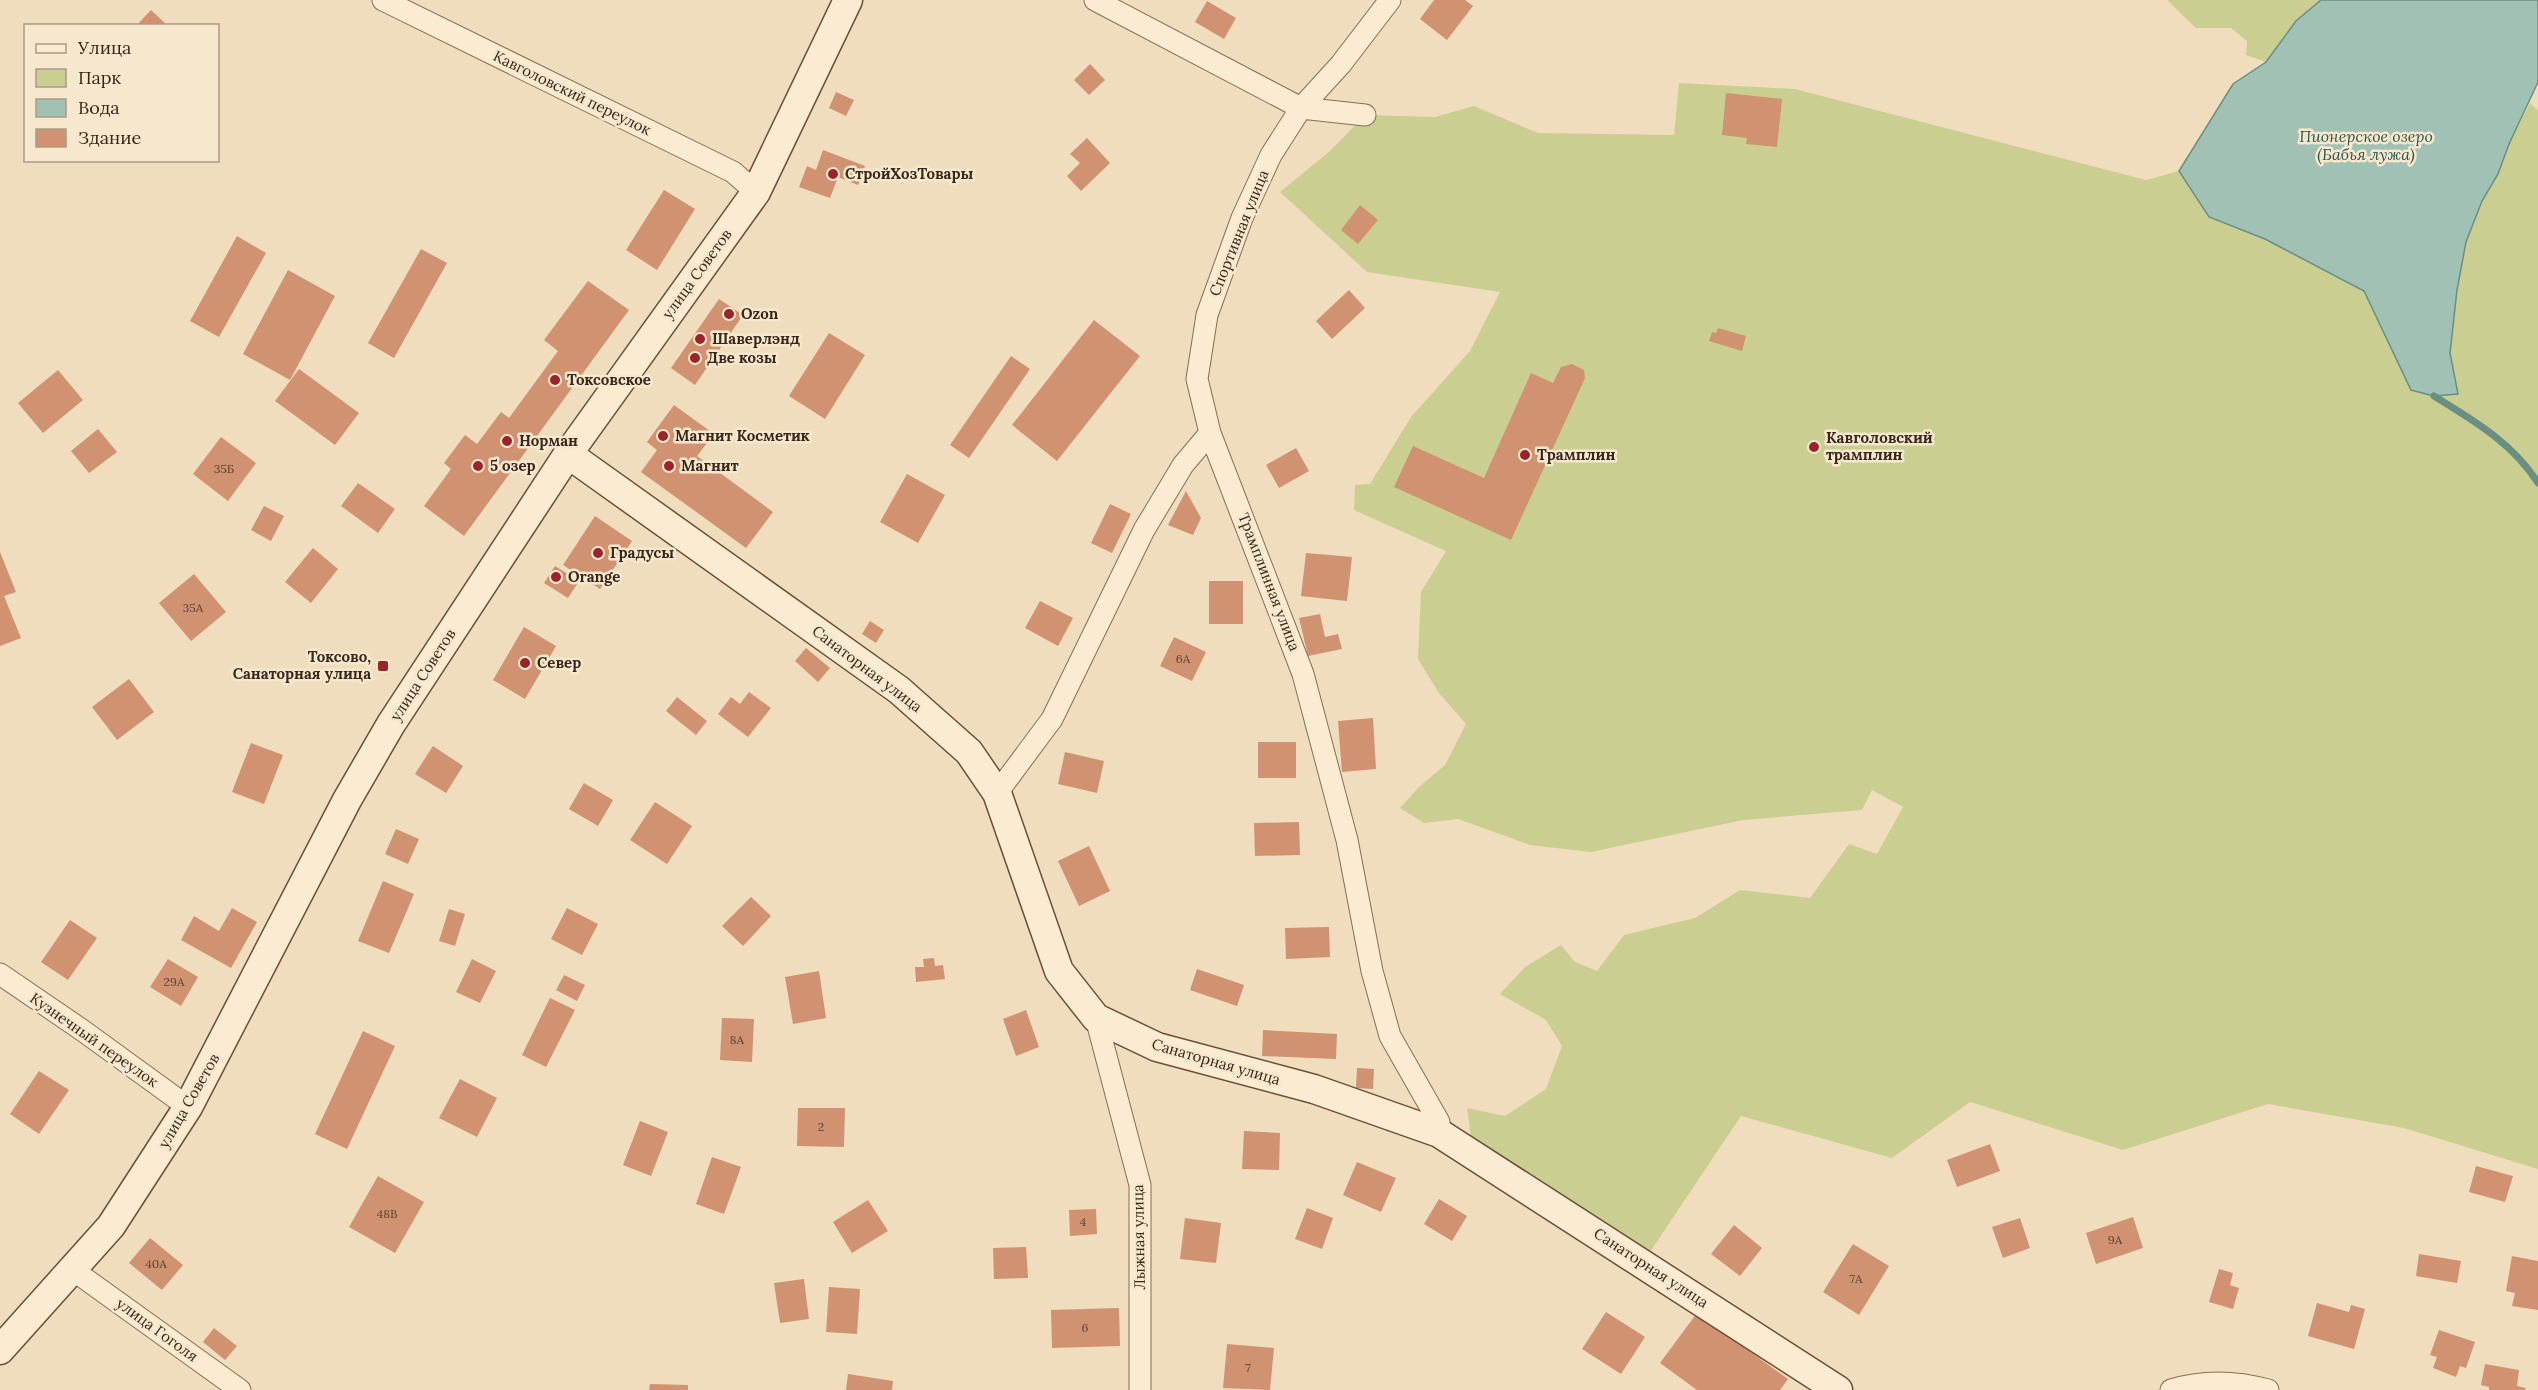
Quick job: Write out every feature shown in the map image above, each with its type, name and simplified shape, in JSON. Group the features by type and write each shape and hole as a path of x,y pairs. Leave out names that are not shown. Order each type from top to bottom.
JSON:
{"street":[{"name":"Кавголовский переулок","path":"383,0 733,172 756,192"},
{"name":"улица Советов","path":"0,1350 111,1226 188,1107 347,800 380,743 568,454 756,192 848,0"},
{"path":"1095,0 1301,108 1365,115"},
{"name":"Спортивная улица","path":"1210,433 1197,379 1207,315 1242,218 1271,155 1301,108 1341,64 1390,0"},
{"path":"997,793 1052,719 1144,530 1183,465 1210,433"},
{"name":"Трамплинная улица","path":"1210,433 1303,674 1347,840 1372,971 1390,1036 1439,1122 1439,1133"},
{"name":"Санаторная улица","path":"568,454 899,690 969,752 997,793 1059,971 1096,1018 1157,1047 1314,1089 1439,1133 1838,1389"},
{"name":"Кузнечный переулок","path":"0,974 188,1107"},
{"name":"Лыжная улица","path":"1096,1018 1140,1185 1140,1390"},
{"name":"улица Гоголя","path":"73,1270 240,1390"},
{"path":"2171,1390 2192,1383 2218,1382 2250,1385 2268,1390"}],"green space":[{"path":"2167,0 2321,0 2296,21 2266,62 2246,55 2247,41 2231,28 2196,28"},
{"path":"1679,83 1795,89 2146,180 2179,171 2209,217 2265,239 2364,291 2411,390 2458,393 2450,353 2457,290 2466,242 2482,201 2498,174 2509,144 2530,103 2538,110 2538,1169 2404,1128 2268,1104 2123,1150 1970,1102 1892,1158 1741,1116 1650,1252 1471,1137 1467,1108 1505,1116 1546,1089 1562,1046 1546,1020 1500,994 1525,967 1561,945 1575,962 1597,971 1624,935 1695,918 1740,890 1810,898 1849,844 1877,854 1903,807 1872,790 1862,810 1743,820 1591,852 1530,845 1458,819 1424,823 1400,808 1419,787 1445,765 1466,724 1439,693 1418,659 1421,592 1446,551 1354,510 1355,485 1370,484 1411,417 1470,351 1500,292 1367,272 1280,192 1330,151 1365,115 1435,117 1474,106 1538,133 1674,135"}],"water":[{"name":"Пионерское озеро (Бабья лужа)","path":"2321,0 2538,0 2538,82 2509,144 2498,174 2482,201 2466,242 2457,290 2450,353 2458,394 2434,396 2411,390 2364,291 2265,239 2209,217 2179,171 2233,84 2266,62 2296,21"}],"building":[{"path":"1434,0 1465,0 1473,6 1447,40 1420,19"},
{"path":"1207,1 1236,18 1224,39 1195,22"},
{"path":"151,10 166,24 138,24"},
{"path":"1090,64 1105,80 1089,95 1074,80"},
{"path":"836,92 854,100 846,116 829,108"},
{"path":"1726,93 1782,99 1777,147 1746,144 1747,138 1722,135"},
{"path":"1087,138 1110,163 1081,191 1067,176 1080,163 1070,154"},
{"name":"СтройХозТовары","path":"823,150 865,166 858,185 838,177 830,198 799,187 807,166 816,170"},
{"path":"664,190 695,209 657,270 626,250"},
{"path":"1360,205 1378,220 1358,244 1341,230"},
{"path":"237,236 266,253 219,337 190,321"},
{"path":"421,249 447,263 394,358 368,343"},
{"path":"288,270 335,296 290,380 243,354"},
{"path":"588,281 629,310 464,536 424,506 451,469 444,463 465,435 477,444 501,412 509,418 558,351 544,340"},
{"path":"1349,290 1365,308 1332,339 1316,321"},
{"path":"719,299 743,315 695,385 671,368"},
{"path":"1094,320 1140,356 1057,461 1012,425"},
{"path":"1718,328 1746,336 1742,351 1709,341 1712,332 1716,333"},
{"path":"829,333 865,355 825,419 789,396"},
{"path":"1011,356 1030,369 969,458 950,445"},
{"path":"1572,364 1584,370 1585,378 1511,540 1394,487 1413,446 1484,478 1531,373 1553,383 1561,367"},
{"path":"299,369 359,413 335,445 275,401"},
{"path":"58,370 83,400 43,433 18,403"},
{"path":"674,405 714,434 697,456 773,512 746,548 641,472 657,450 647,442"},
{"path":"98,429 117,452 89,473 71,451"},
{"path":"221,437 256,463 228,501 193,474"},
{"path":"1296,448 1309,471 1279,488 1266,465"},
{"path":"907,474 945,495 918,543 880,522"},
{"path":"358,483 395,509 378,533 341,506"},
{"path":"1186,491 1201,518 1193,535 1168,525"},
{"path":"1110,504 1131,514 1112,553 1091,543"},
{"path":"264,506 284,516 271,541 251,530"},
{"name":"Градусы","path":"595,516 632,541 600,589 563,565"},
{"path":"313,548 338,569 311,603 285,582"},
{"path":"0,552 16,592 4,596 21,638 0,646"},
{"path":"1306,553 1352,557 1347,601 1301,596"},
{"path":"555,566 579,581 568,598 544,583"},
{"path":"194,574 226,612 191,641 159,603"},
{"path":"1209,581 1243,581 1243,624 1209,624"},
{"path":"1040,601 1073,618 1058,646 1025,628"},
{"path":"1320,614 1325,637 1338,634 1342,649 1308,656 1299,618"},
{"path":"870,621 884,630 876,643 862,634"},
{"name":"Север","path":"524,627 556,646 525,699 493,680"},
{"path":"1174,637 1206,652 1192,681 1160,666"},
{"path":"806,648 830,668 818,682 795,661"},
{"path":"129,679 154,712 117,740 92,707"},
{"path":"749,692 771,708 748,737 718,714 731,697 740,704"},
{"path":"677,697 707,721 696,735 666,711"},
{"path":"1373,718 1376,769 1342,772 1338,721"},
{"path":"1258,742 1296,742 1296,778 1258,778"},
{"path":"251,743 283,755 264,804 232,792"},
{"path":"433,746 463,766 446,793 415,774"},
{"path":"1065,752 1104,761 1097,793 1058,784"},
{"path":"584,783 613,800 598,826 569,809"},
{"path":"655,802 692,826 667,864 630,840"},
{"path":"1299,822 1300,855 1255,856 1254,823"},
{"path":"396,829 419,839 408,864 385,854"},
{"path":"1089,846 1110,891 1079,906 1058,861"},
{"path":"383,881 414,894 389,953 358,941"},
{"path":"751,897 771,916 743,946 722,926"},
{"path":"232,908 257,922 231,968 181,940 194,916 219,931"},
{"path":"567,908 598,924 582,955 551,939"},
{"path":"449,909 465,914 455,946 439,941"},
{"path":"70,920 97,938 68,980 41,962"},
{"path":"1329,927 1330,957 1286,959 1285,928"},
{"path":"934,958 935,966 943,965 945,979 916,982 915,967 924,967 923,959"},
{"path":"168,959 198,977 181,1006 150,987"},
{"path":"472,959 496,971 480,1003 456,992"},
{"path":"1197,969 1244,985 1237,1006 1190,990"},
{"path":"819,971 826,1018 793,1024 785,977"},
{"path":"564,975 585,985 577,1001 556,990"},
{"path":"550,998 575,1010 546,1067 522,1055"},
{"path":"1026,1010 1039,1047 1016,1056 1003,1019"},
{"path":"722,1018 754,1019 752,1062 720,1060"},
{"path":"1263,1030 1337,1034 1336,1059 1262,1056"},
{"path":"363,1031 395,1046 347,1149 315,1134"},
{"path":"1357,1068 1374,1069 1373,1089 1356,1088"},
{"path":"39,1071 69,1090 39,1134 10,1114"},
{"path":"460,1079 497,1098 477,1137 439,1118"},
{"path":"798,1108 845,1108 844,1147 797,1146"},
{"path":"640,1121 668,1132 651,1176 623,1165"},
{"path":"1244,1131 1280,1133 1279,1170 1242,1169"},
{"path":"1990,1144 2000,1171 1957,1187 1947,1160"},
{"path":"712,1157 741,1167 724,1214 696,1204"},
{"path":"1357,1162 1396,1178 1381,1212 1343,1195"},
{"path":"2476,1166 2513,1176 2505,1202 2469,1192"},
{"path":"378,1176 424,1202 395,1253 349,1227"},
{"path":"1439,1199 1467,1216 1452,1241 1424,1224"},
{"path":"868,1200 888,1231 852,1253 833,1222"},
{"path":"1307,1208 1333,1218 1322,1249 1295,1239"},
{"path":"1096,1209 1097,1234 1070,1236 1069,1210"},
{"path":"2133,1217 2143,1248 2096,1264 2086,1233"},
{"path":"1185,1218 1221,1223 1216,1263 1180,1259"},
{"path":"2020,1218 2030,1248 2003,1258 1992,1227"},
{"path":"1734,1225 1762,1248 1740,1276 1711,1254"},
{"path":"150,1238 183,1265 162,1290 129,1263"},
{"path":"1853,1244 1889,1266 1859,1315 1823,1292"},
{"path":"1026,1247 1028,1278 994,1279 993,1248"},
{"path":"2419,1254 2461,1261 2457,1283 2416,1276"},
{"path":"2512,1256 2538,1261 2538,1310 2512,1306 2515,1293 2506,1291"},
{"path":"2219,1269 2233,1273 2230,1285 2239,1288 2233,1309 2209,1302"},
{"path":"804,1279 809,1319 780,1323 774,1283"},
{"path":"829,1287 860,1289 857,1334 826,1332"},
{"path":"2317,1303 2349,1312 2351,1305 2365,1309 2354,1349 2308,1336"},
{"path":"1119,1308 1120,1346 1052,1348 1051,1310"},
{"path":"1606,1312 1645,1337 1621,1374 1582,1349"},
{"path":"1697,1313 1788,1379 1780,1390 1697,1390 1660,1363"},
{"path":"214,1328 237,1346 225,1360 203,1342"},
{"path":"2439,1330 2475,1342 2466,1368 2460,1366 2456,1377 2433,1368 2437,1357 2430,1355"},
{"path":"1227,1344 1274,1348 1270,1390 1223,1388"},
{"path":"2485,1364 2519,1370 2517,1386 2526,1388 2525,1390 2489,1390 2489,1387 2481,1385"},
{"path":"848,1374 893,1381 892,1390 846,1390"},
{"path":"650,1384 688,1385 688,1390 649,1390"}],"waterway":[{"path":"2434,396 2504,444 2517,456 2538,483"}],"place":[{"name":"СтройХозТовары","path":"833,174"},
{"name":"Ozon","path":"729,314"},
{"name":"Шаверлэнд","path":"700,339"},
{"name":"Две козы","path":"695,358"},
{"name":"Токсовское","path":"555,380"},
{"name":"Магнит Косметик","path":"663,436"},
{"name":"Норман","path":"507,441"},
{"name":"Кавголовский трамплин","path":"1814,447"},
{"name":"Трамплин","path":"1525,455"},
{"name":"5 озер","path":"478,466"},
{"name":"Магнит","path":"669,466"},
{"name":"Градусы","path":"598,553"},
{"name":"Orange","path":"556,577"},
{"name":"Север","path":"525,663"},
{"name":"Токсово, Санаторная улица","path":"383,666"}]}
